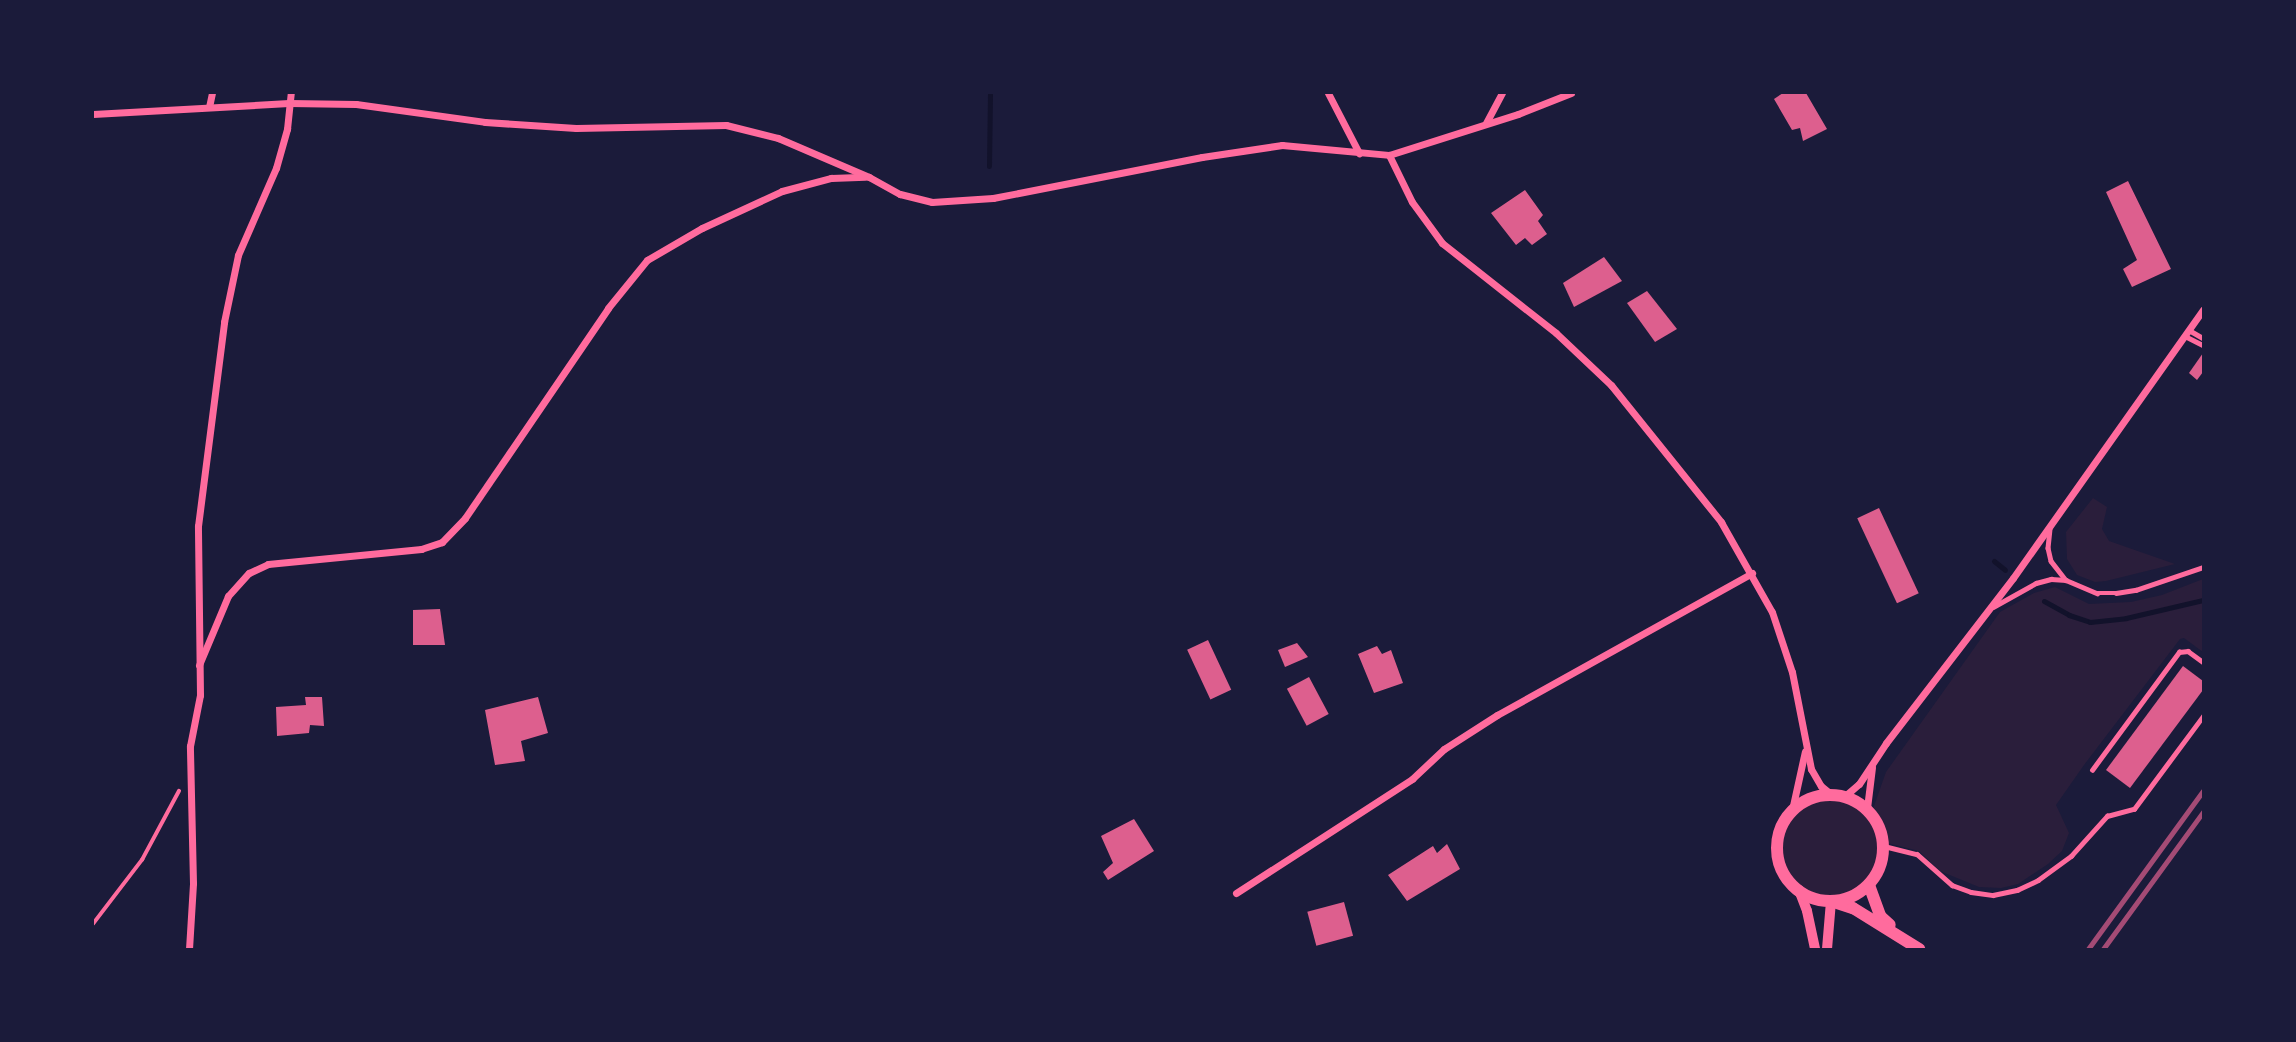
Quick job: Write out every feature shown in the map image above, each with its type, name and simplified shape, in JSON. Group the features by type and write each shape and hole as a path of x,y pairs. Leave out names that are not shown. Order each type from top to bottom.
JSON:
{"main road":[{"path":"1831,901 1858,894 1869,885 1878,873 1884,846 1882,832 1867,808 1845,796 1831,794 1803,801 1792,810 1778,834 1776,848 1784,875 1799,890 1817,900 1853,908 1919,949"},
{"path":"1869,885 1880,916 1902,938"}],"street":[{"path":"209,107 212,93"},
{"path":"189,949 193,883 190,746 200,695 198,526 224,322 238,255 275,168 287,128 291,93"},
{"path":"1328,93 1359,153"},
{"path":"1486,124 1502,93"},
{"path":"93,114 289,103 356,104 485,122 576,128 726,125 778,138 869,177 900,194 932,202 993,198 1282,145 1389,155 1571,93"},
{"path":"1389,155 1412,202 1442,243 1556,332 1611,385 1721,522 1752,573 1785,646 1815,778 1831,794"},
{"path":"199,665 228,596 249,573 268,564 421,549 442,542 465,517 608,308 647,261 702,228 782,191 831,178 869,177"},
{"path":"1845,796 1859,784 1873,761 1989,609 2203,310"},
{"path":"1236,892 1412,779 1444,749 1497,715 1752,573"},
{"path":"1792,810 1806,747"},
{"path":"1867,808 1873,761"},
{"path":"1799,890 1807,911 1815,949"},
{"path":"1827,949 1831,901"}],"lane":[{"path":"2187,333 2203,338"},
{"path":"2187,333 2203,345"},
{"path":"2050,525 2048,548 2051,561 2066,580 2096,593 2136,590 2203,567"},
{"path":"1989,609 2036,583 2066,580"},
{"path":"2092,770 2179,652 2188,651 2203,662"},
{"path":"1884,846 1917,853 1952,886 1993,895 2017,890 2038,880 2071,856 2108,816 2134,809 2203,716"}],"path":[{"path":"93,924 142,860 191,770"}],"shaded area":[{"path":"2093,498 2107,507 2102,529 2109,541 2175,564 2106,581 2095,582 2077,575 2067,559 2066,532"},
{"path":"2203,579 2203,652 2184,638 2180,639 2084,765 2056,805 2069,833 2062,851 2048,864 2018,884 2001,888 1979,887 1940,871 1919,851 1887,843 1873,809 1886,772 2000,612 2034,593 2055,587 2089,604 2131,602 2162,595"},
{"path":"1831,799 1850,802 1866,813 1877,829 1880,848 1877,867 1866,883 1850,894 1831,897 1812,894 1796,883 1785,867 1782,848 1785,829 1796,813 1812,802"}],"building":[{"path":"1783,93 1806,93 1827,129 1803,141 1800,128 1792,130 1774,99"},
{"path":"2128,181 2171,269 2132,287 2123,269 2137,260 2106,192"},
{"path":"1525,190 1543,215 1538,221 1547,234 1532,245 1525,238 1516,245 1491,213"},
{"path":"1604,257 1622,281 1574,307 1563,283"},
{"path":"1647,291 1677,329 1655,342 1627,303"},
{"path":"2203,353 2203,372 2197,380 2189,373"},
{"path":"1879,508 1919,593 1897,603 1857,518"},
{"path":"440,609 445,645 413,645 413,610"},
{"path":"1208,640 1231,690 1210,700 1187,650"},
{"path":"1297,643 1308,657 1285,667 1278,650"},
{"path":"1377,646 1382,654 1391,650 1403,683 1374,693 1358,654"},
{"path":"2183,666 2203,681 2203,690 2130,788 2106,770"},
{"path":"1309,677 1329,714 1307,726 1287,689"},
{"path":"305,697 322,697 324,726 310,725 309,733 277,736 276,707 306,705"},
{"path":"538,697 548,733 521,741 525,761 495,765 485,710"},
{"path":"1134,819 1154,851 1108,880 1103,872 1113,863 1101,836"},
{"path":"1447,844 1460,869 1407,901 1388,875 1433,846 1437,853"},
{"path":"1344,902 1353,936 1316,946 1307,912"}],"waterway":[{"path":"989,166 990,93"},
{"path":"1994,561 2005,570"},
{"path":"2044,601 2069,615 2090,622 2126,618 2203,600"}],"railway":[{"path":"2088,949 2203,791"},
{"path":"2103,949 2203,812"}]}
